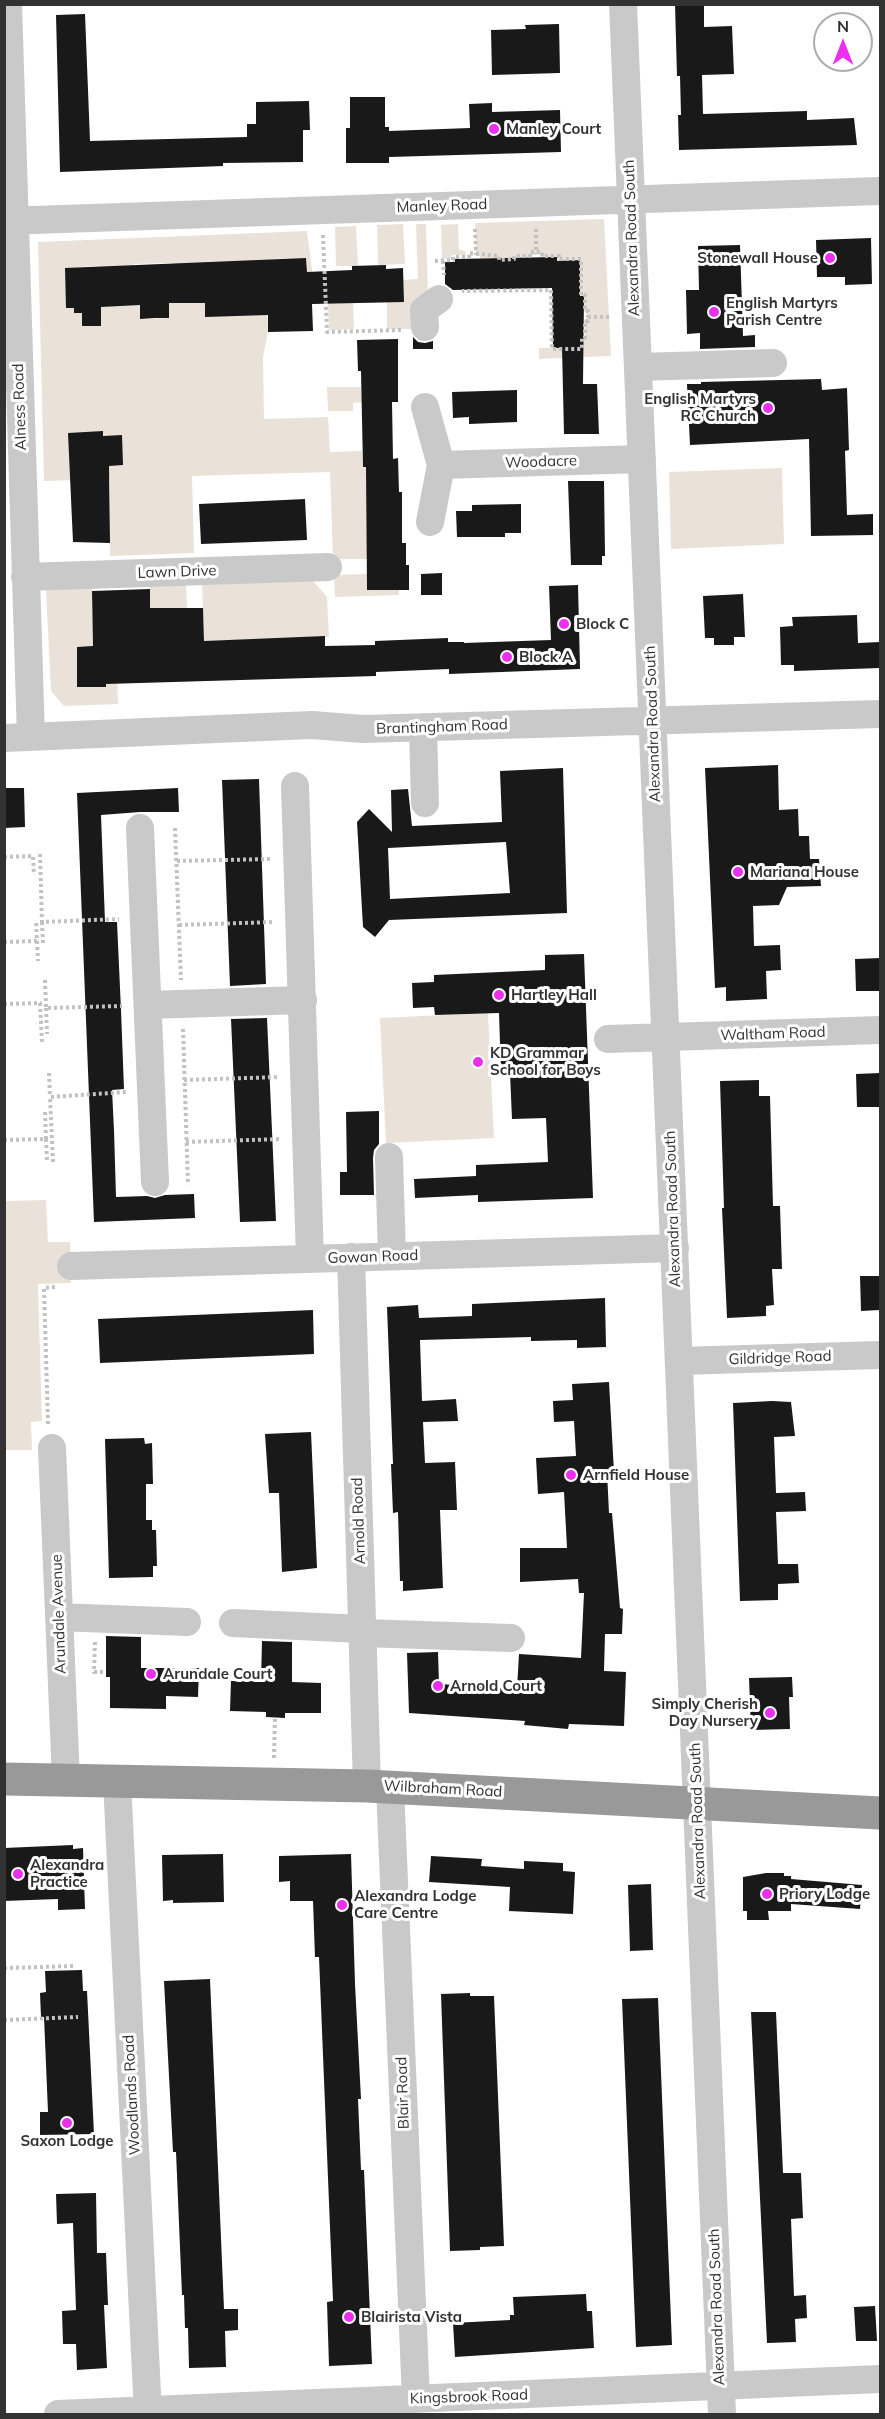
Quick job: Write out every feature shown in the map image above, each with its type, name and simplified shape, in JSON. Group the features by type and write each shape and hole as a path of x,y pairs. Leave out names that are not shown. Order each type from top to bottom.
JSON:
{"highway":[{"name":"Wilbraham Road","path":"4,1779 379,1786 880,1813"}],"street":[{"name":"Alness Road","path":"8,4 10,221 26,577 18,737"},
{"name":"Alexandra Road South","path":"623,4 722,2415"},
{"name":"Manley Road","path":"10,221 880,191"},
{"path":"413,329 424,310 446,291"},
{"path":"638,367 773,363"},
{"path":"425,407 441,465 430,522"},
{"name":"Woodacre","path":"441,465 642,459"},
{"name":"Lawn Drive","path":"26,577 328,567"},
{"name":"Brantingham Road","path":"18,737 312,725 363,729 423,728 880,714"},
{"path":"423,728 425,803"},
{"path":"295,786 310,1259"},
{"path":"140,828 155,1182"},
{"path":"148,1005 303,1000"},
{"name":"Waltham Road","path":"608,1039 880,1030"},
{"path":"389,1157 392,1256"},
{"name":"Gowan Road","path":"69,1276 351,1257 675,1248"},
{"name":"Arnold Road","path":"351,1257 363,1631 379,1786"},
{"name":"Gildridge Road","path":"679,1361 880,1355"},
{"name":"Arundale Avenue","path":"52,1448 66,1780"},
{"path":"59,1617 187,1622"},
{"path":"232,1623 511,1638"},
{"name":"Woodlands Road","path":"117,1781 148,2412"},
{"name":"Blair Road","path":"379,1786 416,2399"},
{"name":"Kingsbrook Road","path":"58,2415 316,2409 416,2399 880,2379"}],"path":[{"path":"322,210 327,332 413,329"},
{"path":"435,261 453,260 453,257 468,257 468,253 499,256 499,260 514,260 514,256 530,256 530,252 542,252 542,256 559,256 559,260 581,259 581,295 585,295 585,311 588,311 582,349 552,349 551,290 446,291 443,261"},
{"path":"40,854 43,944"},
{"path":"4,857 33,856 34,875"},
{"path":"177,861 298,858"},
{"path":"42,922 144,918"},
{"path":"36,920 38,961"},
{"path":"179,925 300,922"},
{"path":"4,942 37,941"},
{"path":"45,980 47,1034"},
{"path":"4,1004 40,1003 42,1042"},
{"path":"46,1008 148,1005"},
{"path":"45,1112 50,1162 49,1073"},
{"path":"184,1080 305,1076"},
{"path":"50,1096 151,1091"},
{"path":"4,1140 46,1139"},
{"path":"186,1142 307,1139"},
{"path":"52,1448 49,1448 44,1288 69,1276"},
{"path":"273,1784 274,1717"},
{"path":"4,1968 74,1966"},
{"path":"4,2020 78,2017"}],"shaded area":[{"path":"604,219 611,356 539,359 539,348 581,347 581,337 585,337 584,320 587,320 587,312 584,312 584,296 580,296 580,261 557,261 557,257 541,258 540,254 532,255 532,258 480,258 476,256 475,223"},
{"path":"403,224 405,264 378,265 377,225"},
{"path":"416,224 426,224 428,297 419,329 387,329 387,302 404,302 403,280 418,279"},
{"path":"458,224 459,250 465,251 466,255 452,255 451,258 442,259 441,225"},
{"path":"356,226 358,266 336,266 335,227"},
{"path":"307,231 313,277 307,277 306,258 271,259 271,278 267,296 268,332 263,357 264,419 328,417 330,452 362,451 363,467 380,467 371,559 333,559 330,472 192,476 194,553 110,556 110,479 44,481 38,242","holes":["173,263 174,303 169,303 169,318 140,319 140,304 134,304 133,264","97,266 110,306 101,307 101,326 83,326 82,313 74,313 79,267"]},
{"path":"327,279 335,279 336,303 353,303 354,329 329,330"},
{"path":"327,387 361,387 362,402 353,403 353,411 328,411"},
{"path":"782,468 784,544 671,549 669,472"},
{"path":"367,574 367,590 399,590 399,595 335,597 334,575"},
{"path":"313,581 327,597 329,637 204,641 202,585"},
{"path":"186,585 187,608 175,608 177,641 116,642 118,704 64,706 51,691 46,590 92,588 92,617 150,611 150,586"},
{"path":"488,1013 494,1138 386,1143 380,1018"},
{"path":"46,1200 48,1242 70,1242 71,1283 38,1284 42,1421 31,1422 32,1450 5,1450 4,1201"}],"building":[{"path":"675,4 704,4 704,27 732,26 734,74 702,75 703,114 807,111 807,120 854,118 857,145 679,150 680,76 677,76"},
{"path":"85,14 90,141 247,137 247,124 256,124 256,102 309,101 310,130 303,130 303,162 223,163 223,166 60,172 56,15"},
{"path":"559,24 560,73 492,75 491,30 526,29 525,25"},
{"name":"Manley Court","path":"350,97 385,97 385,127 389,127 389,131 470,128 469,104 492,103 492,112 560,110 561,152 389,157 389,163 346,163 346,128 350,128"},
{"path":"871,238 872,284 845,285 845,277 817,277 816,240"},
{"name":"English Martyrs Parish Centre","path":"740,245 743,336 755,335 755,347 700,349 700,333 687,334 686,290 699,290 698,246"},
{"path":"557,257 557,261 580,260 580,296 584,296 583,384 597,384 599,434 564,434 562,348 553,348 552,288 453,290 445,284 445,262 455,262 455,259"},
{"path":"306,258 307,272 352,270 352,266 386,265 386,269 403,268 404,302 312,304 313,331 268,332 268,315 205,317 205,303 169,303 169,318 140,319 140,305 101,307 101,326 82,326 82,313 74,313 74,308 66,308 65,268"},
{"path":"413,337 418,342 433,341 433,349 413,349"},
{"path":"398,339 398,402 392,402 393,459 398,458 399,492 402,492 402,543 406,543 409,590 367,590 366,467 363,467 361,371 358,371 357,340"},
{"name":"English Martyrs RC Church","path":"821,379 822,390 847,388 849,450 845,451 847,515 873,514 873,535 811,536 809,439 690,445 687,384"},
{"path":"517,390 517,422 469,424 469,417 453,418 452,392"},
{"path":"103,431 103,436 122,435 123,465 109,466 110,543 73,542 68,433"},
{"path":"568,481 604,481 605,556 602,556 602,565 571,565"},
{"path":"305,499 307,540 201,544 199,504"},
{"path":"521,504 521,533 505,533 505,537 457,537 456,511 472,511 472,505"},
{"path":"442,573 442,595 421,595 421,574"},
{"path":"578,585 580,669 449,674 449,669 376,672 376,676 106,684 106,687 77,687 77,647 93,646 92,591 150,589 150,608 203,608 204,641 325,636 325,646 375,645 375,641 448,638 448,642 464,643 551,640 549,586"},
{"path":"743,594 745,637 734,637 734,645 714,645 714,638 705,638 703,596"},
{"path":"857,615 858,643 880,642 880,668 794,671 794,665 781,665 780,627 793,626 792,617"},
{"path":"778,765 779,810 798,809 799,836 809,836 810,859 819,859 821,886 787,887 779,905 753,906 754,946 780,945 781,970 766,971 767,999 726,1001 726,987 715,988 705,768"},
{"path":"563,768 567,913 389,920 375,937 363,927 357,822 369,809 392,832 391,790 408,789 412,826 502,822 500,771","holes":["506,842 510,893 390,899 388,848"]},
{"path":"259,779 266,984 230,986 222,780"},
{"path":"4,788 24,788 25,827 4,828"},
{"path":"178,788 179,812 101,815 105,922 117,922 121,1010 124,1089 112,1090 116,1197 155,1198 165,1195 194,1194 195,1218 94,1222 77,793"},
{"path":"584,954 593,1198 478,1202 478,1195 415,1198 414,1179 476,1176 476,1165 548,1162 546,1118 512,1119 510,1073 501,1073 499,1013 435,1015 434,1007 413,1008 412,983 434,982 434,975 545,970 545,955"},
{"path":"880,958 880,991 856,991 855,959"},
{"path":"267,1018 276,1221 240,1222 231,1019"},
{"path":"880,1073 880,1107 857,1107 856,1074"},
{"path":"759,1080 759,1096 770,1096 773,1206 780,1206 782,1269 772,1269 774,1305 766,1306 766,1316 727,1318 720,1081"},
{"path":"379,1111 379,1144 374,1150 373,1158 374,1195 340,1195 340,1172 347,1172 346,1112"},
{"path":"860,1276 880,1276 880,1310 861,1311"},
{"path":"605,1298 606,1347 577,1348 577,1340 531,1341 531,1337 420,1340 422,1401 456,1399 458,1421 423,1422 425,1463 455,1462 457,1510 440,1510 443,1588 403,1591 403,1581 400,1581 398,1512 393,1513 387,1307 418,1305 419,1318 472,1316 472,1304"},
{"path":"313,1310 314,1354 100,1363 98,1319"},
{"path":"609,1382 614,1472 607,1472 609,1513 612,1513 620,1608 623,1609 622,1634 605,1634 604,1671 626,1672 624,1726 569,1724 568,1729 524,1725 525,1721 409,1713 407,1653 438,1652 439,1684 517,1689 519,1654 581,1658 584,1593 579,1593 578,1579 520,1582 520,1548 567,1548 564,1492 538,1494 536,1458 576,1456 574,1421 554,1422 553,1401 573,1400 572,1384"},
{"path":"791,1402 795,1436 774,1437 776,1493 805,1492 806,1511 776,1512 778,1564 798,1564 799,1583 778,1584 778,1600 740,1601 733,1403"},
{"path":"311,1432 317,1568 282,1572 279,1493 269,1493 265,1434"},
{"path":"144,1438 145,1444 152,1443 153,1484 146,1484 146,1520 152,1520 152,1530 156,1530 157,1566 153,1566 153,1577 109,1578 105,1439"},
{"name":"Arundale Court","path":"106,1636 141,1637 141,1668 199,1668 198,1697 166,1696 166,1709 110,1708 110,1677 106,1677"},
{"path":"262,1641 292,1642 292,1682 321,1683 321,1713 285,1713 285,1718 266,1717 266,1712 230,1711 231,1681 261,1681"},
{"name":"Simply Cherish Day Nursery","path":"792,1677 793,1697 789,1697 790,1729 751,1730 749,1678"},
{"path":"73,1845 73,1849 83,1848 85,1909 58,1910 58,1899 4,1901 4,1848"},
{"path":"223,1854 224,1902 173,1903 173,1900 163,1901 162,1855"},
{"path":"351,1854 361,2099 358,2099 361,2170 364,2170 372,2364 329,2366 327,2302 333,2301 319,1957 315,1957 313,1901 290,1901 290,1881 279,1882 279,1856"},
{"path":"431,1856 482,1859 481,1866 524,1869 524,1861 563,1863 563,1871 575,1872 573,1914 509,1911 510,1887 429,1882"},
{"path":"784,1873 784,1876 791,1876 791,1879 862,1885 860,1909 791,1904 791,1911 768,1911 769,1920 747,1920 747,1911 743,1911 743,1877"},
{"path":"651,1884 653,1950 630,1951 628,1885"},
{"path":"82,1970 83,1991 87,1991 94,2134 40,2135 40,2112 48,2112 44,2017 41,2017 40,1993 46,1992 45,1971"},
{"path":"210,1979 224,2309 238,2309 238,2330 225,2331 226,2367 189,2368 188,2328 185,2328 184,2295 182,2295 176,2152 173,2152 164,1981"},
{"path":"470,1993 470,1996 494,1996 504,2246 450,2251 441,1994"},
{"path":"658,1998 672,2345 636,2347 622,1999"},
{"path":"751,2012 776,2012 783,2173 801,2173 803,2218 791,2219 794,2296 806,2295 807,2318 795,2319 796,2342 767,2343"},
{"path":"96,2193 97,2253 106,2253 108,2305 104,2305 107,2368 77,2370 76,2344 63,2344 62,2311 76,2310 73,2223 57,2224 56,2194"},
{"path":"586,2294 587,2311 592,2311 594,2348 455,2357 453,2323 510,2320 510,2315 514,2315 513,2297"},
{"path":"875,2306 877,2341 856,2341 854,2307"}],"place":[{"name":"Manley Court","path":"494,129"},
{"name":"Stonewall House","path":"830,258"},
{"name":"English Martyrs Parish Centre","path":"714,312"},
{"name":"English Martyrs RC Church","path":"768,408"},
{"name":"Block C","path":"564,624"},
{"name":"Block A","path":"507,657"},
{"name":"Mariana House","path":"738,872"},
{"name":"Hartley Hall","path":"499,995"},
{"name":"KD Grammar School for Boys","path":"478,1062"},
{"name":"Arnfield House","path":"571,1475"},
{"name":"Arundale Court","path":"151,1674"},
{"name":"Arnold Court","path":"438,1686"},
{"name":"Simply Cherish Day Nursery","path":"770,1713"},
{"name":"Alexandra Practice","path":"18,1874"},
{"name":"Priory Lodge","path":"767,1894"},
{"name":"Alexandra Lodge Care Centre","path":"342,1905"},
{"name":"Saxon Lodge","path":"67,2123"},
{"name":"Blairista Vista","path":"349,2317"}]}
